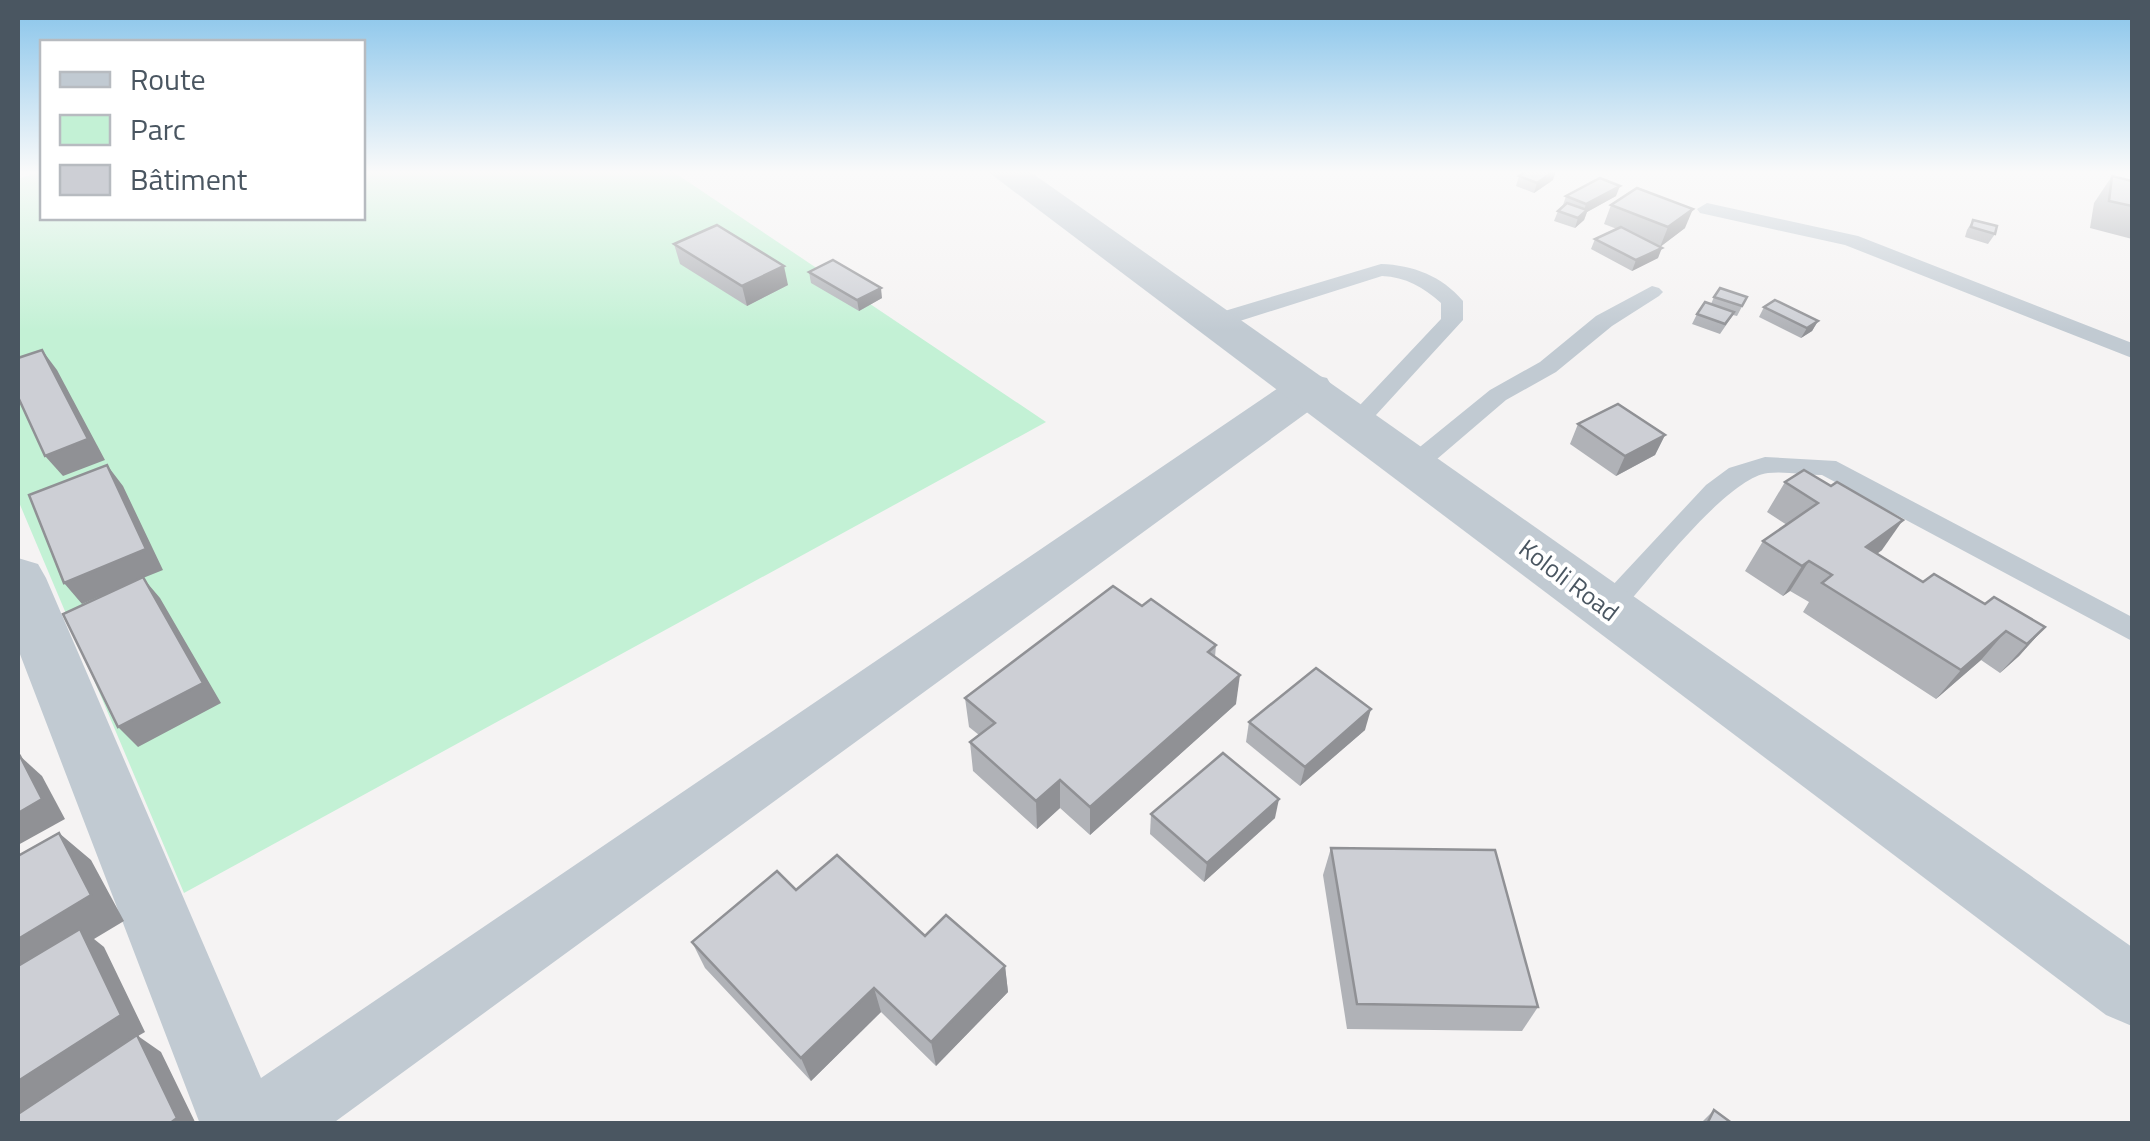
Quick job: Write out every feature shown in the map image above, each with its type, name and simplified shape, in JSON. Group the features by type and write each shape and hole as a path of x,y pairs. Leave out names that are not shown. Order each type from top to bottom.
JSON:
{"street":[{"name":"Kololi Road","path":"1079,224 1333,405 2132,990"},
{"path":"264,1124 1333,405"},
{"path":"18,578 35,667 240,1124"}],"lane":[{"path":"1776,224 1851,240 2132,351"},
{"path":"1216,322 1381,270 1402,270 1435,286 1452,302 1452,320 1333,405"},
{"path":"1414,464 1498,395 1548,367 1604,322 1652,292"},
{"path":"1607,609 1715,491 1738,474 1765,465 1827,467 2132,630"}],"green space":[{"path":"18,224 751,224 1046,422 184,893 18,500"}],"building":[{"path":"1972,224 1997,226 1995,234"},
{"path":"717,225 784,266 742,286 674,244"},
{"path":"1621,227 1662,248 1636,260 1595,239"},
{"path":"833,260 881,288 857,300 809,272"},
{"path":"1720,288 1747,297 1742,306 1714,297"},
{"path":"1775,300 1818,321 1807,328 1764,307"},
{"path":"1705,302 1734,312 1725,324 1697,314"},
{"path":"42,350 88,439 45,456 18,397 18,358"},
{"path":"1618,404 1665,435 1625,456 1578,424"},
{"path":"107,465 146,549 64,583 29,495"},
{"path":"1804,470 1831,486 1837,482 1903,520 1866,547 1923,582 1934,574 1985,604 1994,597 2045,627 2027,644 2006,631 1961,670 1822,583 1832,575 1809,561 1802,566 1763,541 1818,503 1785,482"},
{"path":"143,577 203,683 118,727 63,614"},
{"path":"1113,586 1142,606 1151,599 1216,645 1208,652 1240,675 1090,807 1060,780 1036,801 970,742 995,723 965,698"},
{"path":"1316,668 1371,709 1305,767 1249,722"},
{"path":"1223,753 1279,799 1207,863 1151,814"},
{"path":"18,757 42,799 18,813"},
{"path":"59,833 91,895 18,939 18,856"},
{"path":"1331,848 1495,850 1538,1007 1357,1004"},
{"path":"837,855 925,936 946,915 1005,966 931,1042 874,988 801,1058 692,942 777,871 796,890"},
{"path":"80,929 121,1015 18,1081 18,966"},
{"path":"137,1035 177,1118 169,1124 18,1124 18,1114"},
{"path":"1714,1110 1733,1124 1707,1124"}]}
